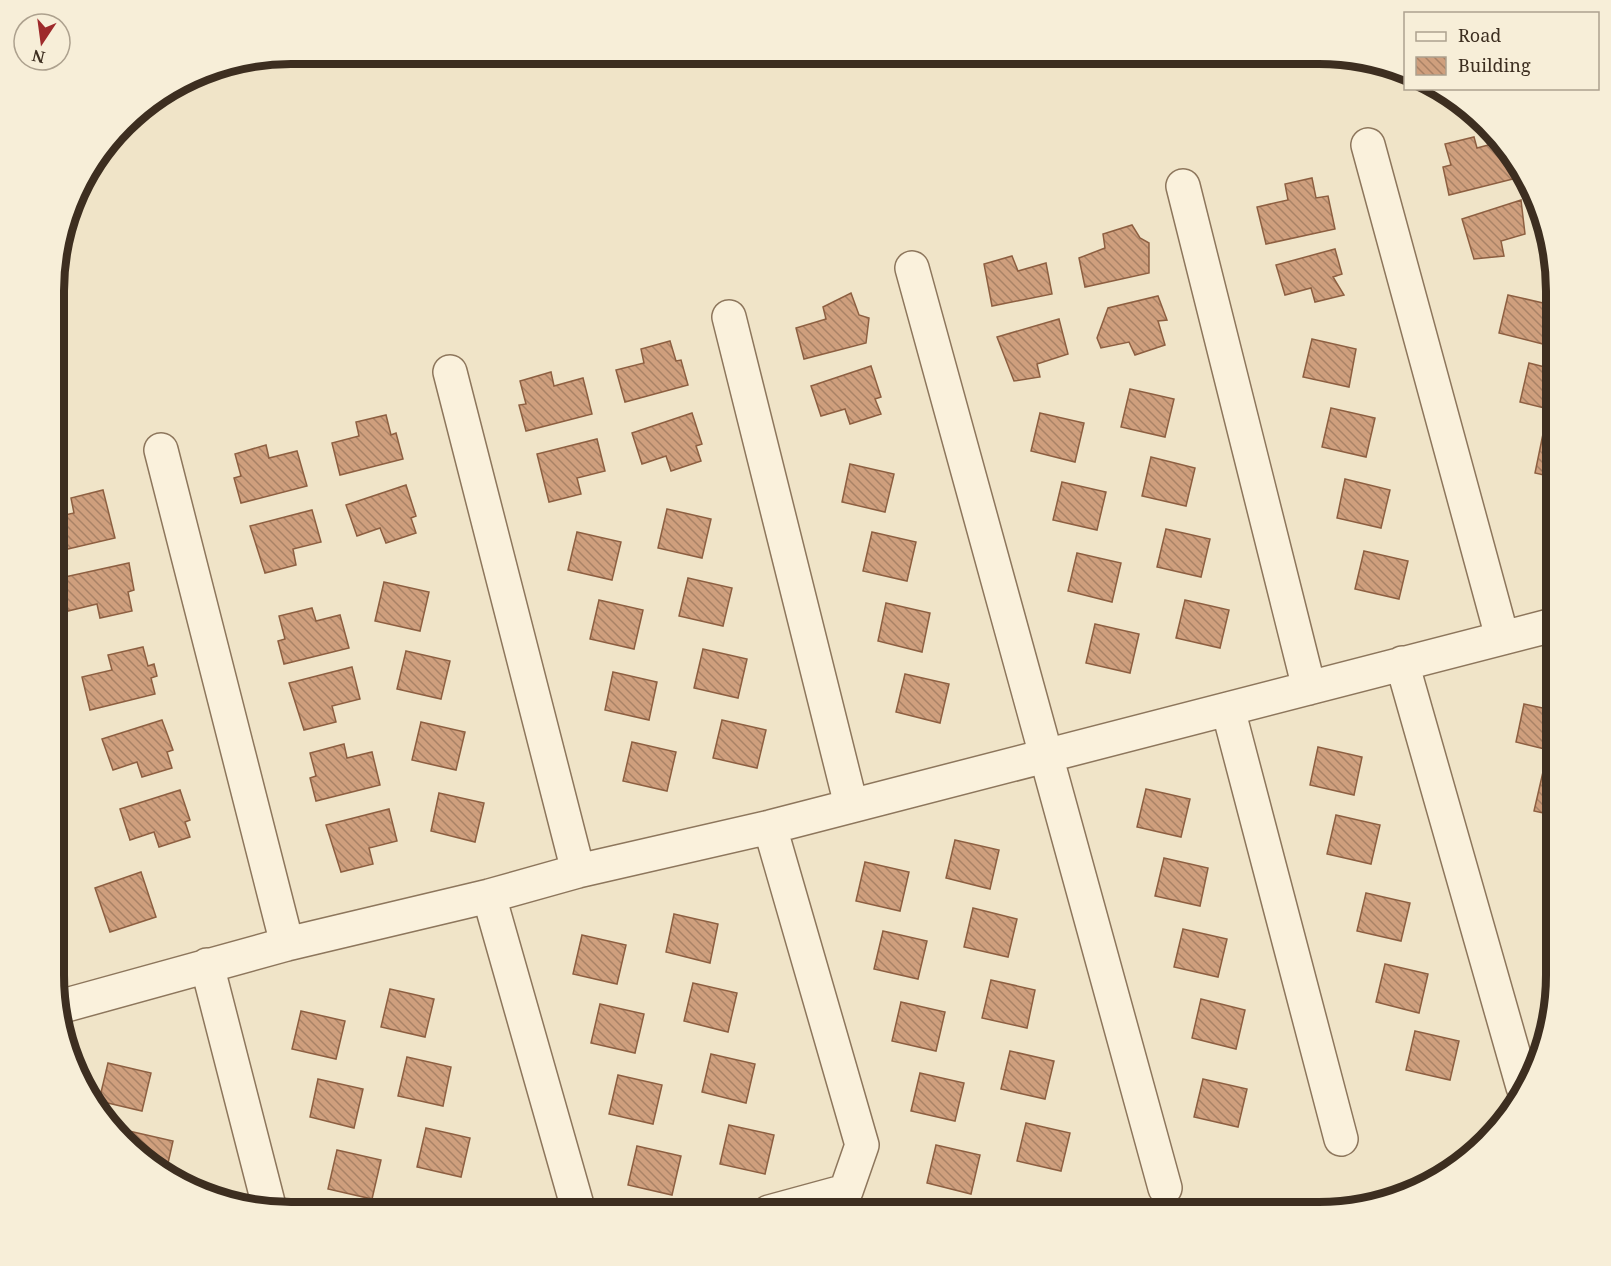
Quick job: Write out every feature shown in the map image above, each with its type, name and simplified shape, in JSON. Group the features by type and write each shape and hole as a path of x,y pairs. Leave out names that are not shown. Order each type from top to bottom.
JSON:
{"street":[{"path":"1368,145 1502,637"},
{"path":"1184,186 1309,688"},
{"path":"912,268 1165,1188"},
{"path":"729,317 851,805"},
{"path":"450,372 578,871"},
{"path":"160,450 286,944"},
{"path":"66,1005 286,944 489,896 578,871 770,827 1546,627"},
{"path":"1402,663 1521,1079"},
{"path":"1228,709 1341,1138"},
{"path":"770,827 862,1145 846,1191 806,1202"},
{"path":"489,896 576,1202"},
{"path":"207,965 268,1200"}],"building":[{"path":"1474,137 1477,148 1492,144 1516,178 1449,195 1443,167 1451,165 1445,144"},
{"path":"1312,178 1316,198 1328,196 1335,229 1266,244 1257,207 1288,200 1285,184"},
{"path":"1521,200 1525,234 1501,241 1504,256 1474,259 1462,219"},
{"path":"1132,225 1140,238 1149,243 1149,273 1085,287 1079,258 1105,248 1103,234"},
{"path":"1335,249 1342,274 1333,277 1344,295 1315,302 1311,288 1285,295 1276,265"},
{"path":"1012,256 1018,271 1046,263 1052,294 992,306 984,264"},
{"path":"851,293 859,315 869,318 866,343 804,359 796,328 826,319 823,307"},
{"path":"1508,295 1546,304 1546,331 1543,344 1499,333"},
{"path":"1158,296 1167,320 1158,321 1165,345 1135,355 1129,342 1101,348 1097,338 1108,308"},
{"path":"1059,319 1068,354 1037,364 1040,377 1014,381 997,337"},
{"path":"1312,339 1356,349 1349,387 1303,377"},
{"path":"670,341 676,361 681,360 688,385 625,402 616,370 644,363 641,349"},
{"path":"1529,363 1546,367 1546,408 1520,402"},
{"path":"871,366 881,397 875,399 881,414 850,424 845,409 821,416 811,386"},
{"path":"551,372 554,386 583,378 592,414 526,431 519,405 526,404 520,381"},
{"path":"1130,389 1174,399 1165,437 1121,427"},
{"path":"1331,408 1375,418 1366,457 1322,447"},
{"path":"692,413 702,444 696,446 701,461 671,471 666,456 642,464 632,433"},
{"path":"1040,413 1084,423 1075,462 1031,451"},
{"path":"386,415 391,435 396,433 403,459 340,475 332,443 359,436 356,422"},
{"path":"1543,434 1546,435 1546,476 1535,473"},
{"path":"597,439 605,471 577,478 581,494 549,502 537,454"},
{"path":"266,445 269,458 297,451 307,486 241,503 234,478 241,476 235,454"},
{"path":"1151,457 1195,468 1186,506 1142,496"},
{"path":"850,464 894,474 885,512 842,502"},
{"path":"1345,479 1390,490 1381,528 1337,518"},
{"path":"1062,482 1106,492 1097,530 1053,520"},
{"path":"406,485 416,516 411,518 416,533 386,543 380,528 357,536 346,505"},
{"path":"103,490 115,538 64,550 64,515 74,513 71,498"},
{"path":"667,509 711,519 702,558 658,548"},
{"path":"312,510 321,542 293,549 296,565 265,573 250,526"},
{"path":"1166,529 1210,539 1201,577 1157,567"},
{"path":"577,532 621,542 612,580 568,570"},
{"path":"872,532 916,542 907,581 863,571"},
{"path":"1364,551 1408,561 1399,599 1355,589"},
{"path":"1077,553 1121,563 1112,602 1068,591"},
{"path":"129,563 134,590 128,592 132,611 100,618 97,604 68,611 64,594 64,577"},
{"path":"688,578 732,588 723,626 679,616"},
{"path":"384,582 429,592 420,631 375,621"},
{"path":"599,600 643,610 634,649 590,639"},
{"path":"1185,600 1229,610 1220,648 1176,638"},
{"path":"886,603 930,613 922,652 878,641"},
{"path":"312,608 316,621 340,615 349,648 284,664 278,641 285,639 279,616"},
{"path":"1095,624 1139,634 1130,673 1086,663"},
{"path":"143,647 148,666 154,664 157,676 151,678 155,694 90,710 82,677 112,670 108,655"},
{"path":"703,649 747,659 738,698 694,688"},
{"path":"406,651 450,661 441,699 397,689"},
{"path":"352,667 360,699 332,706 336,722 304,730 289,683"},
{"path":"613,672 657,682 649,720 605,710"},
{"path":"905,674 949,684 940,723 896,712"},
{"path":"1524,704 1546,709 1546,749 1516,742"},
{"path":"162,720 173,750 167,752 172,768 142,777 137,762 113,770 102,739"},
{"path":"722,720 766,730 757,768 713,758"},
{"path":"421,722 465,732 456,770 412,760"},
{"path":"632,742 676,752 667,791 623,781"},
{"path":"344,744 347,758 372,752 380,785 316,801 310,778 316,776 310,753"},
{"path":"1318,747 1362,757 1354,795 1310,785"},
{"path":"1543,772 1546,773 1546,814 1534,811"},
{"path":"1146,789 1190,799 1181,837 1137,827"},
{"path":"180,790 190,820 185,822 190,837 159,847 154,832 130,840 120,809"},
{"path":"439,793 484,803 475,842 431,831"},
{"path":"389,809 397,841 369,848 373,864 341,872 326,825"},
{"path":"1336,815 1380,825 1371,864 1327,854"},
{"path":"955,840 999,850 990,889 946,878"},
{"path":"1164,858 1208,868 1200,906 1155,896"},
{"path":"865,862 909,872 900,911 856,901"},
{"path":"141,872 156,917 110,932 95,888"},
{"path":"1366,893 1410,903 1401,941 1357,931"},
{"path":"973,908 1017,919 1008,957 964,947"},
{"path":"674,914 718,924 710,963 666,952"},
{"path":"1183,929 1227,939 1218,977 1174,967"},
{"path":"883,931 927,941 918,979 874,969"},
{"path":"582,935 626,945 617,984 573,974"},
{"path":"1385,964 1428,974 1419,1013 1376,1002"},
{"path":"991,980 1035,990 1027,1028 982,1018"},
{"path":"693,983 737,993 728,1032 684,1021"},
{"path":"390,989 434,999 425,1037 381,1027"},
{"path":"1201,999 1245,1010 1236,1049 1192,1038"},
{"path":"901,1002 945,1012 936,1051 892,1041"},
{"path":"600,1004 644,1014 635,1053 591,1043"},
{"path":"301,1011 345,1021 336,1059 292,1049"},
{"path":"1415,1031 1459,1041 1450,1080 1406,1070"},
{"path":"1010,1051 1054,1061 1045,1099 1001,1089"},
{"path":"711,1054 755,1064 746,1103 702,1092"},
{"path":"407,1057 451,1067 443,1106 398,1096"},
{"path":"108,1063 151,1073 142,1111 104,1102 100,1096"},
{"path":"920,1073 964,1083 955,1121 911,1111"},
{"path":"618,1075 662,1085 653,1124 609,1114"},
{"path":"318,1079 363,1089 354,1128 310,1117"},
{"path":"1203,1079 1247,1089 1238,1127 1194,1117"},
{"path":"1026,1123 1070,1133 1061,1171 1017,1161"},
{"path":"729,1125 774,1135 765,1174 720,1164"},
{"path":"426,1128 470,1138 461,1177 417,1167"},
{"path":"129,1132 173,1141 168,1164 153,1155"},
{"path":"936,1145 980,1155 971,1194 927,1183"},
{"path":"637,1146 681,1156 672,1195 628,1185"},
{"path":"337,1150 381,1160 372,1199 328,1189"}]}
